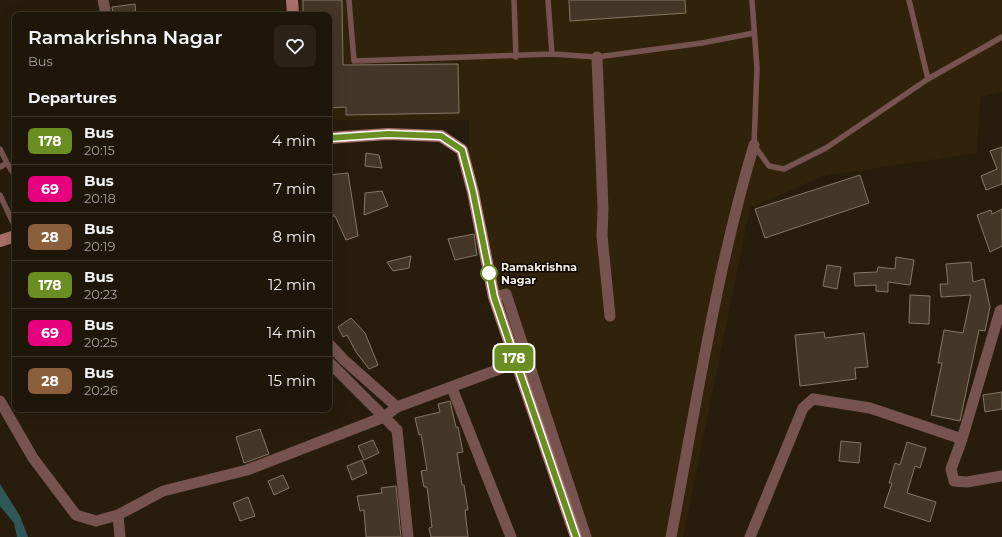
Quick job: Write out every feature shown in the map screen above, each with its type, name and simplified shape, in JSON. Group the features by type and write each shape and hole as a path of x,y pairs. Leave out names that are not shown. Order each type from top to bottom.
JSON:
{"main road":[{"path":"292,0 293,12"},
{"path":"332,138 388,134 441,136 462,150 473,192 494,297 576,537"},
{"path":"0,241 12,237"}],"street":[{"path":"103,0 105,12"},
{"path":"597,57 604,209 602,236 610,316"},
{"path":"671,537 714,312 742,185 754,145"},
{"path":"494,297 506,294 586,537"},
{"path":"1002,299 1001,311 962,439 951,469 954,481 967,482 1002,476"},
{"path":"332,347 344,360 397,407"},
{"path":"0,401 33,458 76,514 96,521 118,515 163,490 247,470 384,417 397,407 452,388 516,363"},
{"path":"332,365 397,430 408,537"},
{"path":"452,388 511,537"},
{"path":"750,537 803,408 813,399 870,408 962,439"},
{"path":"118,515 120,537"}],"lane":[{"path":"349,0 354,61 516,57 552,54 597,57 702,43 754,33"},
{"path":"514,0 516,57"},
{"path":"548,0 552,54"},
{"path":"752,0 757,68 754,145 769,166 784,169 826,148 928,79 1002,37"},
{"path":"909,0 928,79"},
{"path":"0,149 12,171"},
{"path":"0,167 7,163"},
{"path":"0,195 12,221"}],"shaded area":[{"path":"300,0 1002,0 1002,92 980,97 977,153 823,176 750,208 683,537 583,537 500,300 469,166 469,120 332,120 332,12 300,12"}],"water":[{"path":"0,484 20,516 28,537 17,537 14,523 0,506"}],"building":[{"path":"303,0 342,0 343,65 458,64 459,113 346,115 346,107 332,108 332,12 303,12"},
{"path":"569,0 685,0 686,13 570,21"},
{"path":"135,4 136,12 113,12 112,7"},
{"path":"1002,147 1002,184 986,190 981,176 997,169 990,151"},
{"path":"366,153 379,155 382,168 365,166"},
{"path":"348,173 358,236 346,240 335,216 332,214 332,175"},
{"path":"860,175 869,203 765,238 755,209"},
{"path":"382,191 388,206 364,215 365,193"},
{"path":"1002,209 1002,246 990,252 977,215 991,210 992,214"},
{"path":"474,234 477,255 455,260 448,239"},
{"path":"411,256 409,268 393,271 387,262"},
{"path":"896,257 914,260 910,285 888,282 888,292 876,291 876,285 855,286 854,273 877,272 878,267 895,269"},
{"path":"971,262 973,282 984,279 990,307 985,331 979,330 960,421 931,415 942,363 938,363 944,330 963,333 971,295 941,297 940,284 948,284 946,264"},
{"path":"827,265 841,267 837,289 823,286"},
{"path":"910,295 930,296 929,324 909,323"},
{"path":"351,318 365,333 378,365 369,369 356,352 347,335 343,337 338,327"},
{"path":"824,332 825,338 864,333 868,367 855,368 856,379 800,386 795,335"},
{"path":"1002,392 1002,409 985,412 983,395"},
{"path":"450,401 456,427 458,427 463,452 457,453 468,510 465,510 468,537 431,537 429,528 432,527 427,487 424,487 421,471 427,470 421,434 419,435 415,418 440,412 438,404"},
{"path":"260,429 269,454 244,463 236,437"},
{"path":"373,440 379,453 364,460 358,446"},
{"path":"841,441 861,443 859,463 839,461"},
{"path":"907,442 926,448 920,468 915,466 907,493 936,502 930,522 884,507 892,483 889,483 895,463 900,465"},
{"path":"362,460 367,473 352,480 347,466"},
{"path":"283,475 289,488 274,495 268,481"},
{"path":"396,486 401,537 366,537 364,510 360,511 357,496 382,493 381,488"},
{"path":"248,497 255,516 240,521 233,503"}],"bus line":[{"name":"178","path":"332,138 388,134 441,136 462,150 473,192 494,297 576,537"}],"place":[{"name":"Ramakrishna Nagar","path":"489,273"}]}
